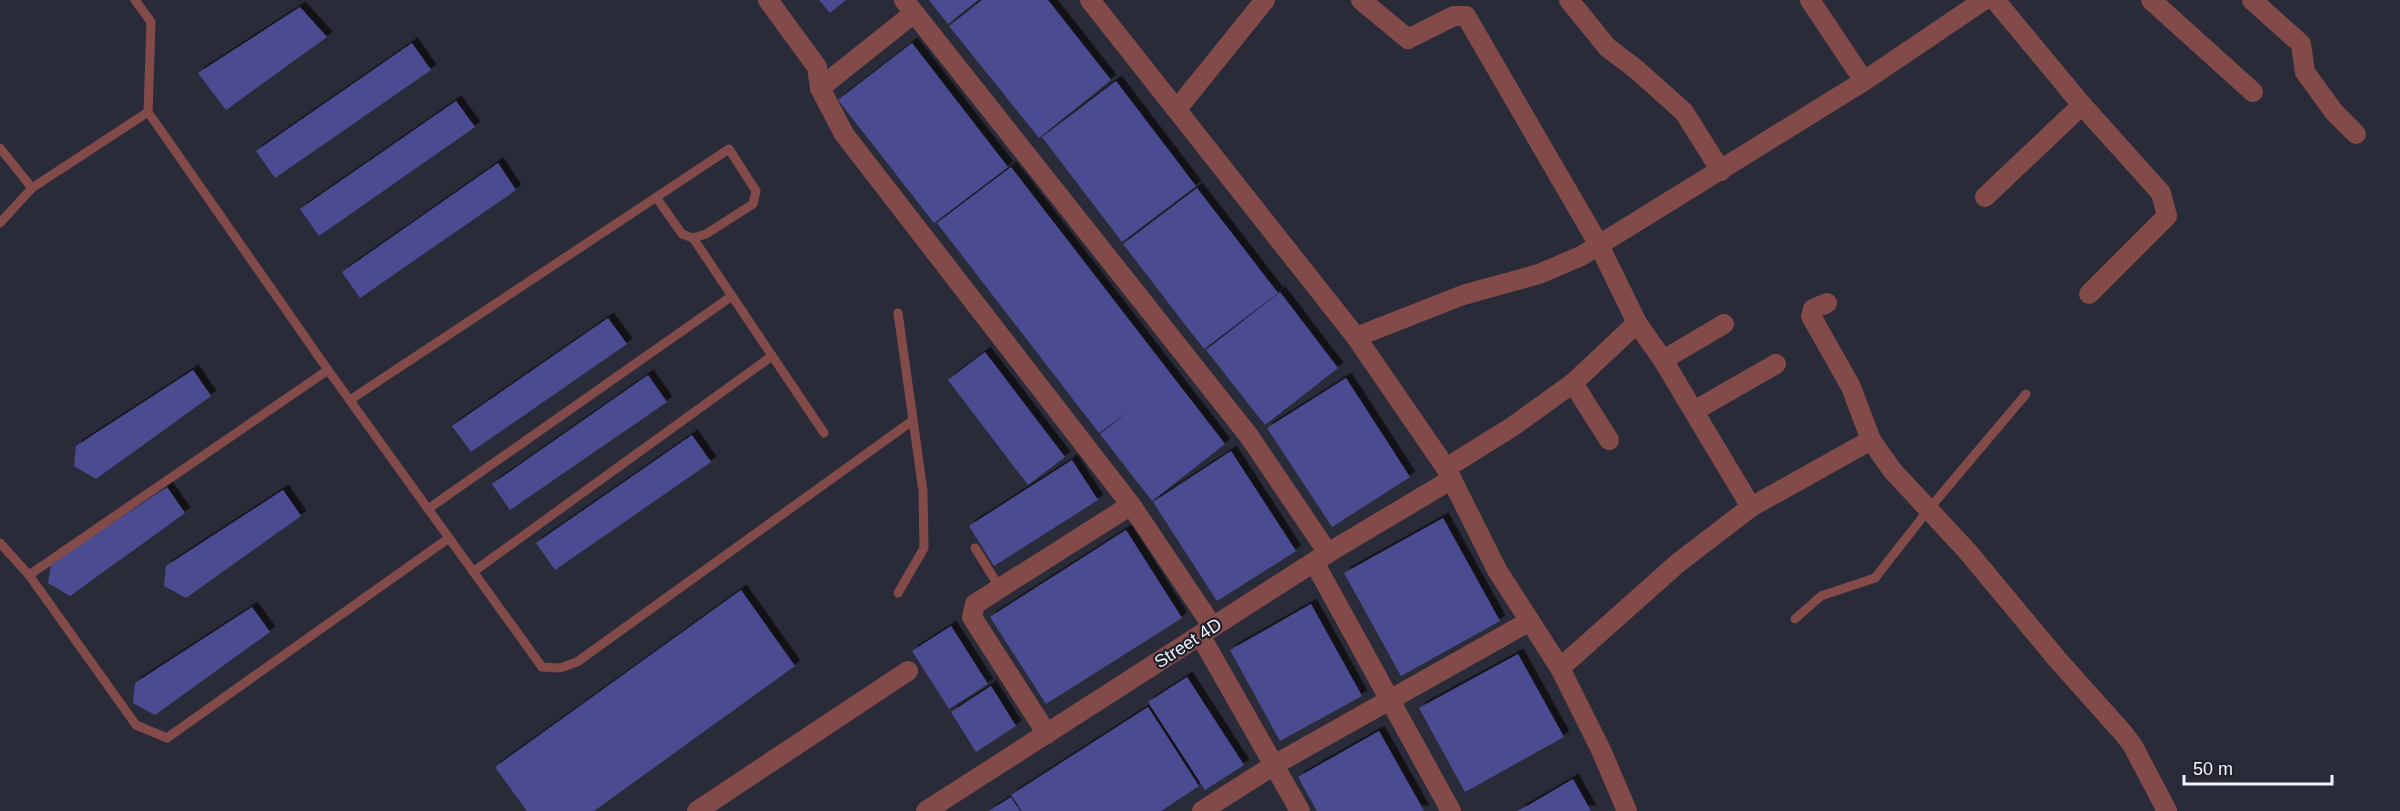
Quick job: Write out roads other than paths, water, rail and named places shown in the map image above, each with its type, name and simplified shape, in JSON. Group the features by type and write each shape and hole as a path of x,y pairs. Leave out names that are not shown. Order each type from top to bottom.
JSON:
{"street":[{"path":"768,0 817,67 820,88 844,134 1131,505 1206,631 1300,811"},
{"path":"1090,0 1356,337 1449,473 1497,570 1560,668 1601,750 1627,811"},
{"path":"1177,109 1265,0"},
{"path":"1361,0 1408,39 1454,16 1466,16 1599,245 1637,323 1664,360 1751,507"},
{"path":"1569,0 1607,47 1673,100 1684,112 1721,171"},
{"path":"1810,0 1864,81"},
{"path":"1356,337 1463,295 1539,274 1599,245 1864,81 1984,0"},
{"path":"1995,0 2082,105 2161,193 2167,216 2089,294"},
{"path":"2151,0 2253,92"},
{"path":"2252,0 2301,44 2305,72 2334,112 2356,134"},
{"path":"820,88 909,6 1250,436 1321,558 1389,698 1451,811"},
{"path":"1985,197 2082,105"},
{"path":"1827,303 1814,309 1810,316 1851,387 1871,440 1892,470 1929,509 2124,734 2133,746 2167,811"},
{"name":"Street 4D","path":"926,811 1321,558 1449,473 1573,383 1637,323"},
{"path":"1664,360 1724,324"},
{"path":"1694,411 1776,364"},
{"path":"1573,383 1609,440"},
{"path":"1560,668 1678,563 1751,507 1871,440"},
{"path":"1047,734 972,617 975,604 1131,505"},
{"path":"1202,811 1274,765 1389,698 1530,621"},
{"path":"696,811 908,671"}],"lane":[{"path":"135,0 151,22 148,112 328,370 542,667 560,668 578,662 912,421"},
{"path":"0,223 32,188 148,112"},
{"path":"0,148 32,188"},
{"path":"350,400 729,149 756,191 753,204 706,234 693,238"},
{"path":"656,197 682,234 693,238 824,433"},
{"path":"428,509 732,296"},
{"path":"898,313 923,491 924,548 898,593"},
{"path":"473,572 772,356"},
{"path":"29,575 328,370"},
{"path":"1794,619 1821,596 1875,578 1929,509 2026,394"},
{"path":"0,543 29,575 136,725 167,738 449,538"},
{"path":"975,548 1000,588"}]}
